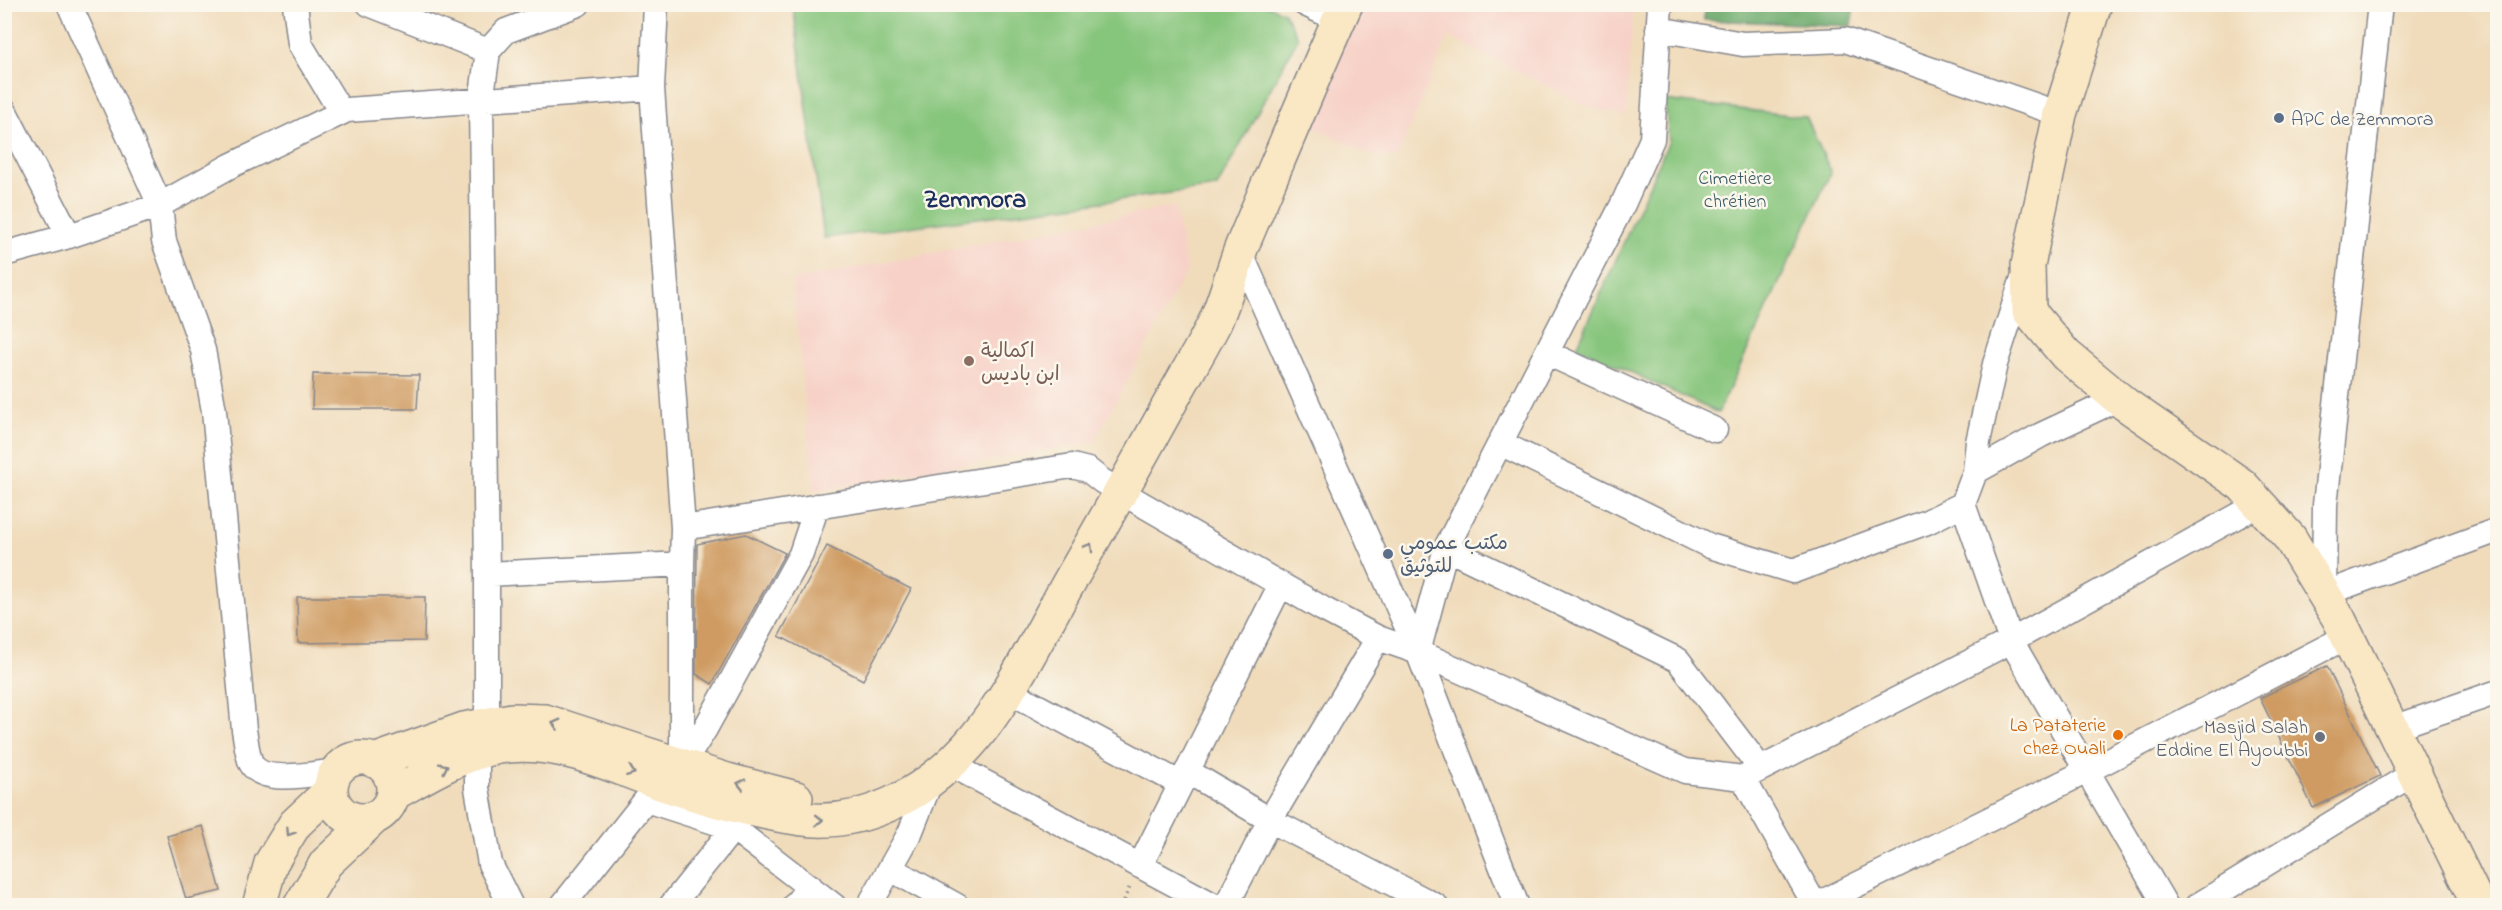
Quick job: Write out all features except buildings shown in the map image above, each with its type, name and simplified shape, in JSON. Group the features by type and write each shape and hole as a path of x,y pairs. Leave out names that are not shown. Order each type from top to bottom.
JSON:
{"main road":[{"path":"2095,4 2060,114 2028,265 2029,311 2066,355 2118,399 2242,485 2290,537 2348,636 2479,906"},
{"path":"374,761 464,729 501,747 528,745 552,747 594,758 653,780 741,818 814,820 843,820 874,811 903,798 940,772 964,750 1007,690 1111,487 1196,309 1240,252 1342,12"},
{"path":"300,906 326,863 384,806 512,720 545,721 727,780 795,798 837,798 876,788 918,766 951,734 984,689 1111,487"},
{"path":"259,906 271,863 295,825 354,759 364,758 374,761 389,774 384,806"},
{"path":"334,780 333,800 345,815 355,819 384,806"}],"street":[{"path":"69,4 160,205 164,241 203,350 214,411 244,730 252,764 260,773 272,776 334,780"},
{"path":"295,4 300,44 341,112"},
{"path":"369,4 488,51"},
{"path":"511,906 490,864 477,789 482,738 487,574 481,102 488,51 506,32 578,4"},
{"path":"656,4 652,88 683,528 682,765"},
{"path":"1305,4 1342,12"},
{"path":"1418,652 1446,548 1623,204 1652,139 1660,4"},
{"path":"2380,4 2325,505 2324,594 2498,530"},
{"path":"1658,29 1743,44 1845,40 2060,114"},
{"path":"4,254 69,236 160,205 230,166 347,110 652,88"},
{"path":"4,110 69,236"},
{"path":"1240,252 1418,652 1517,906"},
{"path":"2028,265 1995,364 1978,442 1975,472 1963,504 2010,641 2087,771 2156,903"},
{"path":"1546,353 1715,430"},
{"path":"1975,472 2041,435 2118,399"},
{"path":"1500,443 1710,546 1793,571 1927,522 1963,504"},
{"path":"683,528 1072,466 1088,470 1111,487 1280,586 1378,638 1418,652 1685,771 1752,773 2010,641 2259,504"},
{"path":"682,765 705,729 801,554 817,506"},
{"path":"1446,548 1678,660 1752,773 1814,905 2087,771 2348,636"},
{"path":"487,574 682,564"},
{"path":"1140,866 1280,586"},
{"path":"1226,906 1270,820 1378,638"},
{"path":"1007,690 1270,820 1436,906"},
{"path":"2392,728 2498,692"},
{"path":"869,906 891,869 940,772 1140,866 1215,906"},
{"path":"2197,906 2414,773"},
{"path":"562,906 646,800 741,818 810,886 834,906"},
{"path":"671,906 741,818"},
{"path":"891,869 957,906"},
{"path":"794,906 810,886"}],"shaded area":[{"path":"1350,5 1633,5 1626,117 1584,105 1448,36 1397,159 1366,153 1302,120"},
{"name":"اكمالية ابن باديس","path":"1175,206 1187,271 1094,442 814,491 792,280"}],"green space":[{"path":"1704,4 1854,5 1851,26 1704,20"},
{"path":"793,5 1266,5 1284,12 1298,38 1217,187 824,238"},
{"name":"Cimetière chrétien","path":"1665,100 1806,117 1831,172 1718,413 1577,347 1669,141"}],"place":[{"name":"APC de Zemmora","path":"2279,118"},
{"name":"اكمالية ابن باديس","path":"969,361"},
{"name":"مكتب عمومي للتوثيق","path":"1388,554"},
{"name":"La Pataterie chez Ouali","path":"2118,735"},
{"name":"Masjid Salah Eddine El Ayoubbi","path":"2320,737"}],"district":[{"name":"Zemmora","path":"975,198"}]}
